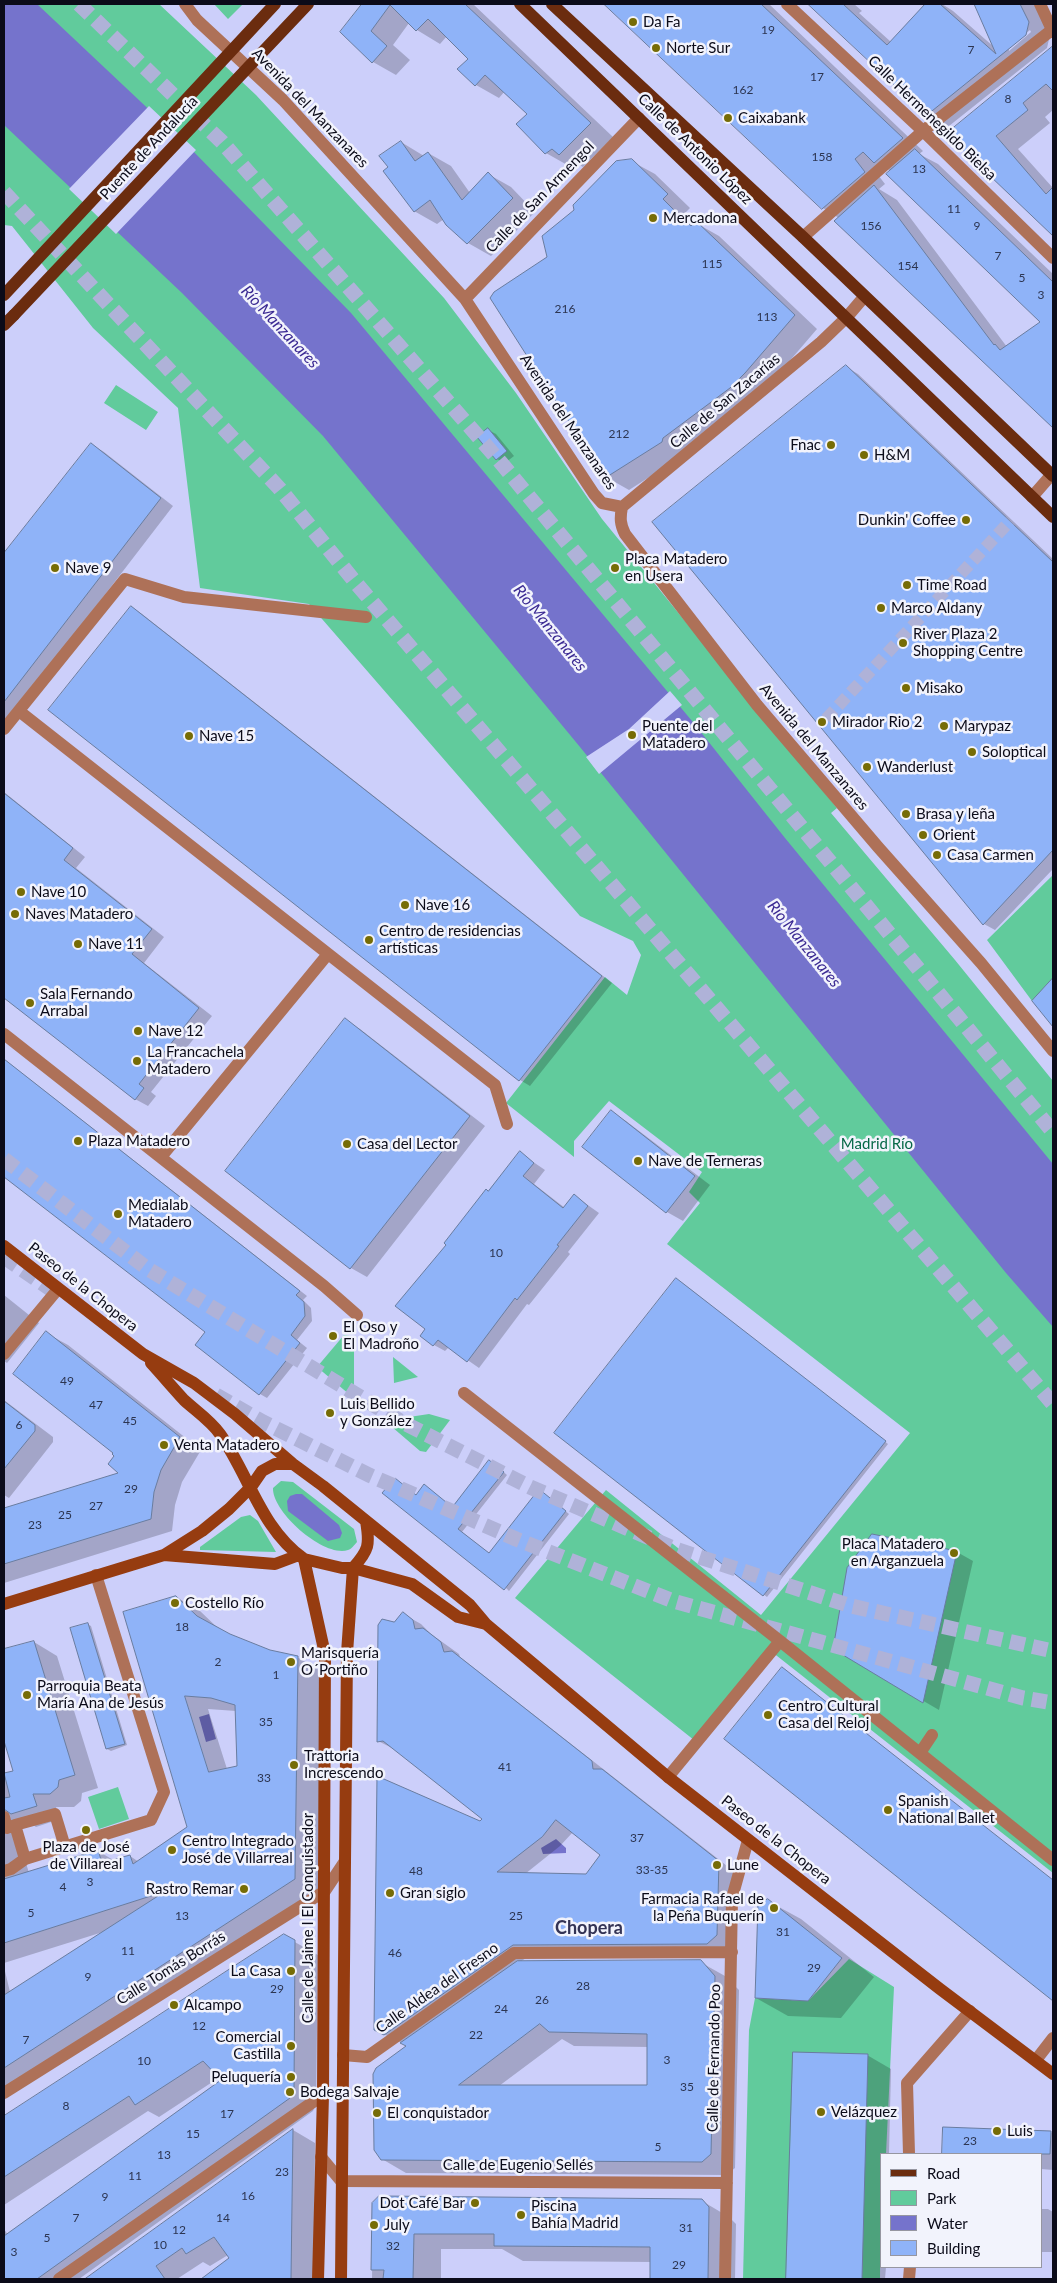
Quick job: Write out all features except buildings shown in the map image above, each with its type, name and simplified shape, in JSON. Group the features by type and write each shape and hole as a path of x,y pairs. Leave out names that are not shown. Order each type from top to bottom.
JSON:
{"main road":[{"name":"Puente de Andalucía","path":"4,295 275,4"},
{"name":"Puente de Andalucía","path":"4,325 308,4"},
{"name":"Calle de Antonio López","path":"520,4 1053,517"},
{"name":"Calle de Antonio López","path":"552,4 1053,474"}],"street":[{"name":"Avenida del Manzanares","path":"185,4 198,20 282,100 464,299 594,494 602,503 626,504 620,517 621,526 626,534 756,705 981,963 1053,1051"},
{"name":"Calle Hermenegildo Bielsa","path":"787,4 923,131 1053,258"},
{"path":"802,237 923,131 1053,31 1040,4"},
{"name":"Calle de San Armengol","path":"464,299 638,118"},
{"path":"847,317 864,297"},
{"name":"Calle de San Zacarías","path":"626,504 821,342 847,317"},
{"path":"1032,497 1053,474"},
{"path":"4,728 125,579 184,597 366,617"},
{"path":"19,711 495,1085 507,1124"},
{"path":"161,1157 328,954"},
{"path":"4,1034 331,1291 357,1315"},
{"name":"Paseo de la Chopera","path":"4,1246 143,1354 194,1383 235,1414 293,1464 470,1605 486,1624 668,1777 1053,2074"},
{"path":"4,1354 58,1289"},
{"name":"Paseo de la Chopera","path":"143,1354 182,1398 219,1433 251,1487 266,1518 285,1544 301,1557 342,1568 353,1568 412,1584 458,1617 486,1624"},
{"path":"464,1393 780,1641 1053,1860"},
{"path":"4,1604 164,1555 202,1531 229,1509 251,1487 262,1471 275,1464 293,1464"},
{"path":"341,2279 347,1653 353,1568 364,1556 370,1543 366,1521"},
{"path":"164,1555 275,1564 301,1557"},
{"name":"Calle de Jaime I El Conquistador","path":"301,1557 325,1654 323,2095 318,2279"},
{"path":"8,1870 24,1859 151,1820 164,1792 96,1575"},
{"path":"668,1777 780,1641"},
{"path":"920,1753 932,1734"},
{"path":"4,1817 7,1828 55,1814 65,1847"},
{"path":"15,1826 24,1859"},
{"name":"Calle de Fernando Poo","path":"725,2279 732,1898 748,1840"},
{"name":"Calle Tomás Borrás","path":"4,2093 325,1891 345,1861"},
{"name":"Calle Aldea del Fresno","path":"343,2055 367,2057 514,1953 732,1952"},
{"path":"909,2153 909,2117 906,2083 970,2011"},
{"path":"1036,2060 1053,2038"},
{"path":"59,2279 323,2095"},
{"path":"321,2156 341,2181"},
{"name":"Calle de Eugenio Sellés","path":"341,2181 727,2183"}],"green space":[{"name":"Madrid Río","path":"4,4 159,4 256,95 444,298 516,393 602,519 837,808 831,813 955,960 1053,1081 1053,1873 772,1652 699,1744 515,1598 606,1490 761,1615 910,1433 667,1244 700,1203 689,1192 702,1172 609,1101 574,1141 574,1157 506,1103 605,977 627,995 641,955 633,941 580,916 309,604 200,588 178,408 93,328 12,226 4,225"},
{"path":"214,4 243,4 228,19"},
{"path":"116,385 158,412 146,430 104,403"},
{"path":"1053,875 1053,978 1032,1001 987,940"},
{"path":"344,1335 350,1336 354,1340 354,1394 350,1395 317,1367"},
{"path":"393,1357 418,1377 394,1383"},
{"path":"429,1414 450,1420 426,1452 420,1451 392,1427 394,1424 409,1417"},
{"path":"281,1481 293,1482 354,1529 357,1542 352,1548 338,1551 326,1547 301,1531 281,1509 275,1498 273,1488"},
{"path":"250,1515 258,1521 276,1552 200,1550 200,1547 241,1517"},
{"path":"118,1787 129,1819 99,1829 88,1797"},
{"path":"849,1959 894,1987 886,2153 880,2153 880,2279 743,2279 749,2030 755,1998 808,2001"}],"water":[{"name":"Río Manzanares","path":"4,4 37,4 193,151 351,313 692,721 785,838 1053,1164 1053,1327 1006,1273 580,747 323,436 182,293 4,125"},
{"path":"302,1494 339,1525 342,1533 340,1538 328,1541 288,1511 287,1501 290,1496"},
{"path":"209,1714 216,1739 206,1742 199,1717"},
{"path":"556,1839 566,1848 566,1853 543,1854 541,1848"}],"pier":[{"path":"149,106 196,150 116,234 69,189"},
{"name":"Puente del Matadero","path":"670,691 682,705 599,774 586,757 629,729"}],"tunnel":[{"path":"79,4 222,142 502,464 1053,1132"},
{"path":"4,192 279,488 356,583 1053,1404"},
{"path":"826,719 1010,521"},
{"path":"4,1159 148,1269 402,1422 530,1487 678,1550 851,1606 1053,1651"},
{"path":"4,1257 52,1290"},
{"path":"216,1395 263,1422 369,1475 516,1539 673,1601 1023,1698 1053,1703"}],"place":[{"name":"Da Fa","path":"633,22"},
{"name":"Norte Sur","path":"656,48"},
{"name":"Caixabank","path":"728,118"},
{"name":"Mercadona","path":"653,218"},
{"name":"Fnac","path":"831,445"},
{"name":"H&M","path":"864,455"},
{"name":"Dunkin' Coffee","path":"966,520"},
{"name":"Nave 9","path":"55,568"},
{"name":"Placa Matadero en Usera","path":"615,568"},
{"name":"Time Road","path":"907,585"},
{"name":"Marco Aldany","path":"881,608"},
{"name":"River Plaza 2 Shopping Centre","path":"903,643"},
{"name":"Misako","path":"906,688"},
{"name":"Mirador Rio 2","path":"822,722"},
{"name":"Marypaz","path":"944,726"},
{"name":"Puente del Matadero","path":"632,735"},
{"name":"Nave 15","path":"189,736"},
{"name":"Soloptical","path":"972,752"},
{"name":"Wanderlust","path":"867,767"},
{"name":"Brasa y leña","path":"906,814"},
{"name":"Orient","path":"923,835"},
{"name":"Casa Carmen","path":"937,855"},
{"name":"Nave 10","path":"21,892"},
{"name":"Nave 16","path":"405,905"},
{"name":"Naves Matadero","path":"15,914"},
{"name":"Centro de residencias artísticas","path":"369,940"},
{"name":"Nave 11","path":"78,944"},
{"name":"Sala Fernando Arrabal","path":"30,1003"},
{"name":"Nave 12","path":"138,1031"},
{"name":"La Francachela Matadero","path":"137,1061"},
{"name":"Plaza Matadero","path":"78,1141"},
{"name":"Casa del Lector","path":"347,1144"},
{"name":"Nave de Terneras","path":"638,1161"},
{"name":"Medialab Matadero","path":"118,1214"},
{"name":"El Oso y El Madroño","path":"333,1336"},
{"name":"Luis Bellido y González","path":"330,1413"},
{"name":"Venta Matadero","path":"164,1445"},
{"name":"Placa Matadero en Arganzuela","path":"954,1553"},
{"name":"Costello Río","path":"175,1603"},
{"name":"Marisquería O´Portiño","path":"291,1662"},
{"name":"Parroquia Beata María Ana de Jesús","path":"27,1695"},
{"name":"Centro Cultural Casa del Reloj","path":"768,1715"},
{"name":"Trattoria Increscendo","path":"294,1765"},
{"name":"Spanish National Ballet","path":"888,1810"},
{"name":"Plaza de José de Villareal","path":"86,1830"},
{"name":"Centro Integrado José de Villarreal","path":"172,1850"},
{"name":"Lune","path":"717,1865"},
{"name":"Rastro Remar","path":"244,1889"},
{"name":"Gran siglo","path":"390,1893"},
{"name":"Farmacia Rafael de la Peña Buquerín","path":"774,1908"},
{"name":"La Casa","path":"291,1971"},
{"name":"Alcampo","path":"174,2005"},
{"name":"Comercial Castilla","path":"291,2046"},
{"name":"Peluquería","path":"291,2077"},
{"name":"Bodega Salvaje","path":"290,2092"},
{"name":"Velázquez","path":"821,2112"},
{"name":"El conquistador","path":"377,2113"},
{"name":"Luis","path":"997,2131"},
{"name":"Dot Café Bar","path":"475,2203"},
{"name":"Piscina Bahía Madrid","path":"521,2215"},
{"name":"July","path":"374,2225"}],"district":[{"name":"Chopera","path":"589,1928"}]}
